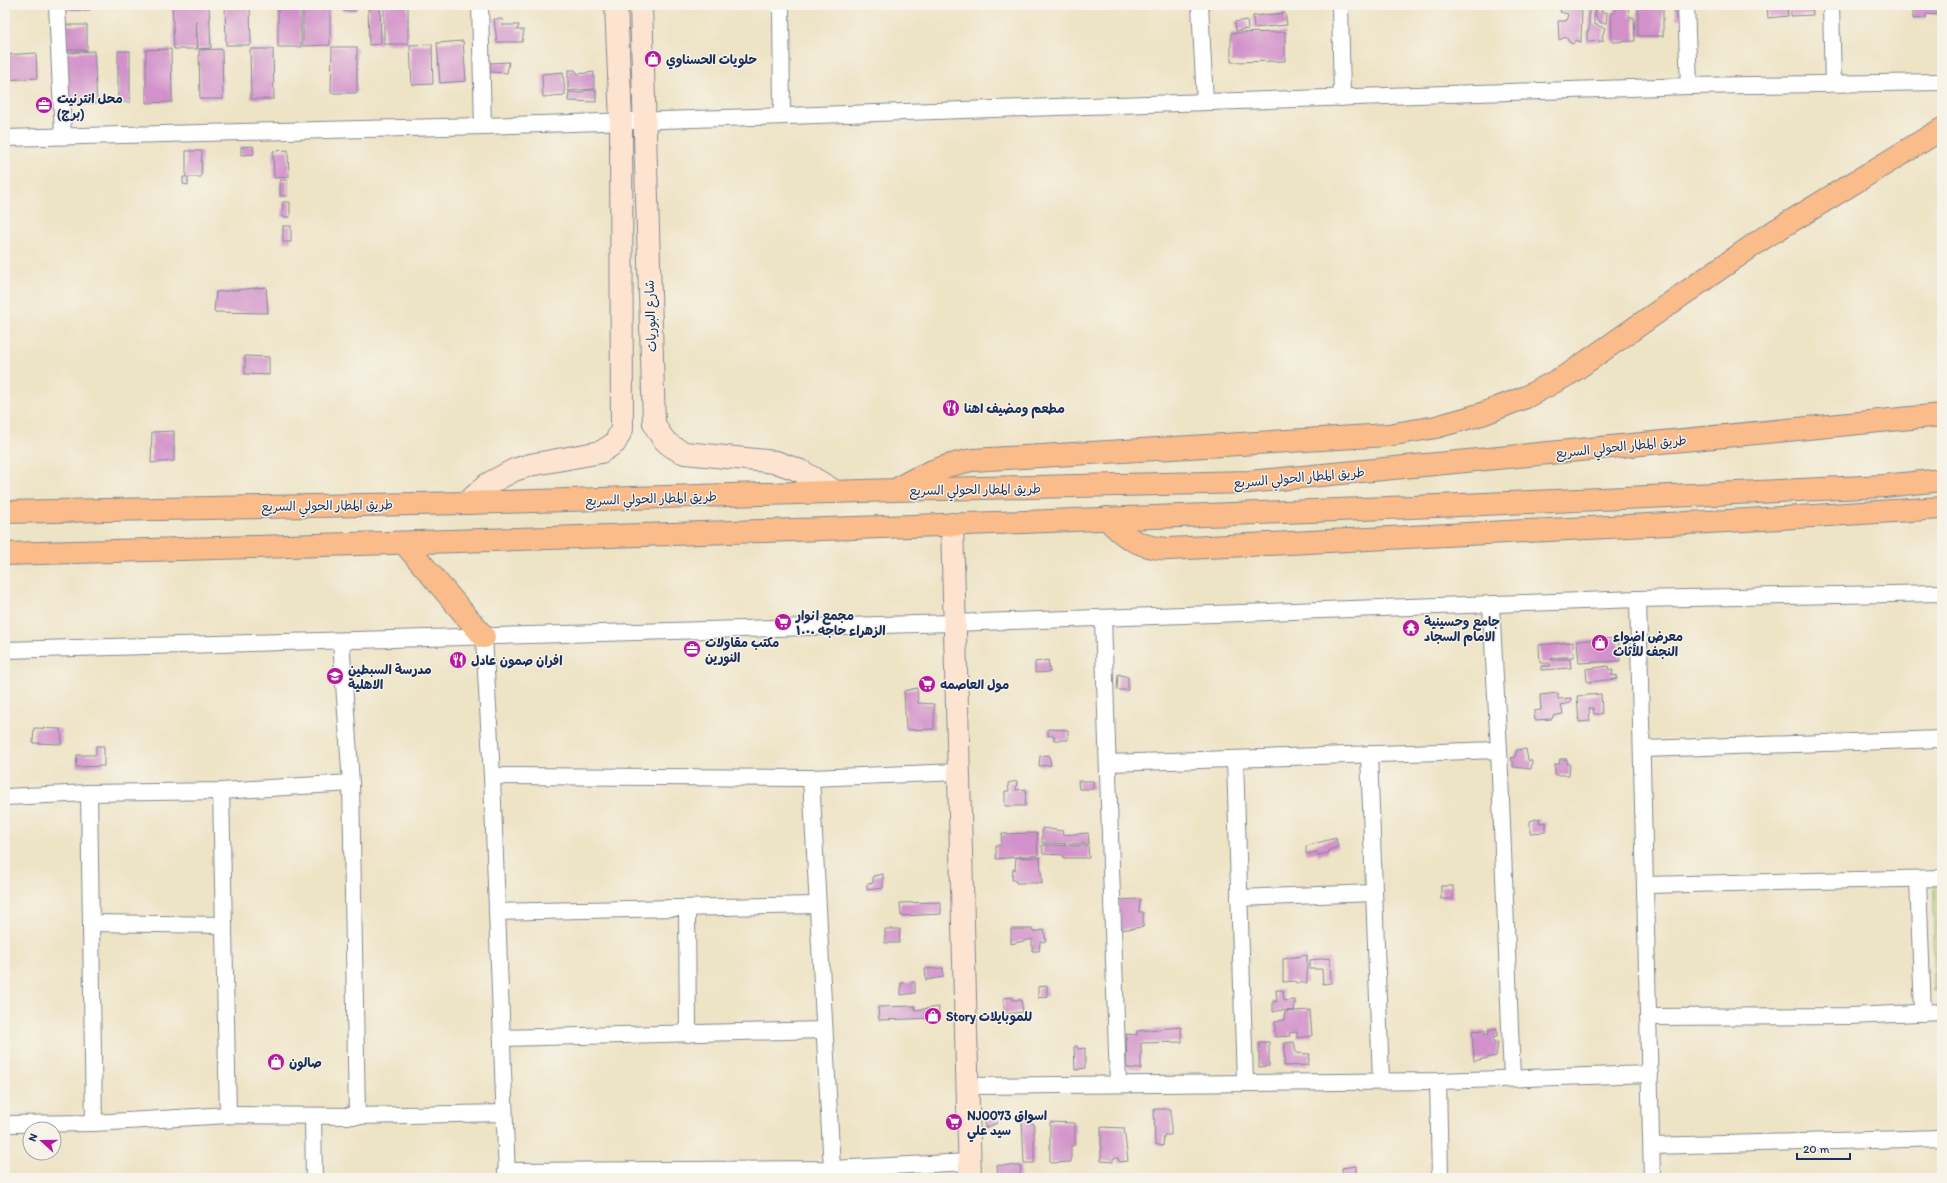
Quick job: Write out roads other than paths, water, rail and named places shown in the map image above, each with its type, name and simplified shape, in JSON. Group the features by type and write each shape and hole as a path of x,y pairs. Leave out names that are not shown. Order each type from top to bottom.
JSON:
{"highway":[{"path":"895,490 919,476 945,466 972,460 1388,436 1436,427 1482,414 1540,389 1569,374 1766,237 1942,129"},
{"name":"طريق المطار الحولي السريع","path":"5,512 467,503 895,490 1249,482 1942,415"},
{"path":"5,554 404,543 1472,505 1884,486 1942,480"},
{"path":"1107,518 1114,528 1134,542 1145,546 1169,549 1747,520 1942,508"},
{"path":"404,543 484,637"}],"street":[{"path":"57,5 63,136"},
{"path":"480,5 483,126"},
{"name":"شارع البوريات","path":"467,503 488,484 514,470 530,465 601,452 615,443 619,436 623,421 621,121 616,5"},
{"name":"شارع البوريات","path":"641,5 652,411 654,423 658,433 665,442 674,449 685,454 776,462 801,471 836,492"},
{"path":"781,5 782,116"},
{"path":"1200,5 1205,102"},
{"path":"1340,5 1342,98"},
{"path":"1686,5 1689,86"},
{"path":"1831,5 1833,83"},
{"path":"5,138 483,126 1689,86 1942,82"},
{"path":"484,637 492,776 507,1175 832,1169 970,1170 959,772 953,623 952,524"},
{"path":"5,650 341,642 953,623 1638,599 1942,593"},
{"path":"1638,599 1652,1178"},
{"path":"1492,605 1512,1078"},
{"path":"1103,618 1118,1084"},
{"path":"341,642 351,783 357,1116"},
{"path":"1642,750 1942,739"},
{"path":"1108,763 1499,750"},
{"path":"1369,754 1381,1081"},
{"path":"1235,759 1245,1083"},
{"path":"492,776 812,778 959,772"},
{"path":"812,778 817,905 832,1169"},
{"path":"5,797 89,793 222,791 351,783"},
{"path":"222,791 228,1115"},
{"path":"89,793 94,1123"},
{"path":"1646,885 1942,878"},
{"path":"1918,879 1923,1013"},
{"path":"1239,898 1374,893"},
{"path":"497,912 817,905"},
{"path":"687,908 688,1034"},
{"path":"91,924 224,926"},
{"path":"1649,1017 1849,1016 1942,1012"},
{"path":"502,1038 824,1030"},
{"path":"967,1086 1438,1081 1650,1074"},
{"path":"1438,1081 1440,1178"},
{"path":"5,1124 94,1123 228,1115 357,1116 504,1113"},
{"path":"313,1116 314,1178"},
{"path":"1652,1146 1942,1138"}],"place":[{"name":"حلويات الحسناوي","path":"653,59"},
{"name":"محل انترنيت (برج)","path":"44,105"},
{"name":"مطعم ومضيف اهنا","path":"951,408"},
{"name":"مجمع انوار الزهراء حاجه ١٠٠٠","path":"783,622"},
{"name":"جامع وحسينية الامام السجاد","path":"1411,628"},
{"name":"معرض اضواء النجف للأثاث","path":"1600,643"},
{"name":"مكتب مقاولات النورين","path":"692,649"},
{"name":"افران صمون عادل","path":"458,660"},
{"name":"مدرسة السبطين الاهلية","path":"335,676"},
{"name":"مول العاصمه","path":"927,684"},
{"name":"Story للموبايلات","path":"933,1016"},
{"name":"صالون","path":"276,1062"},
{"name":"NJ0073 اسواق سيد علي","path":"954,1122"}]}
